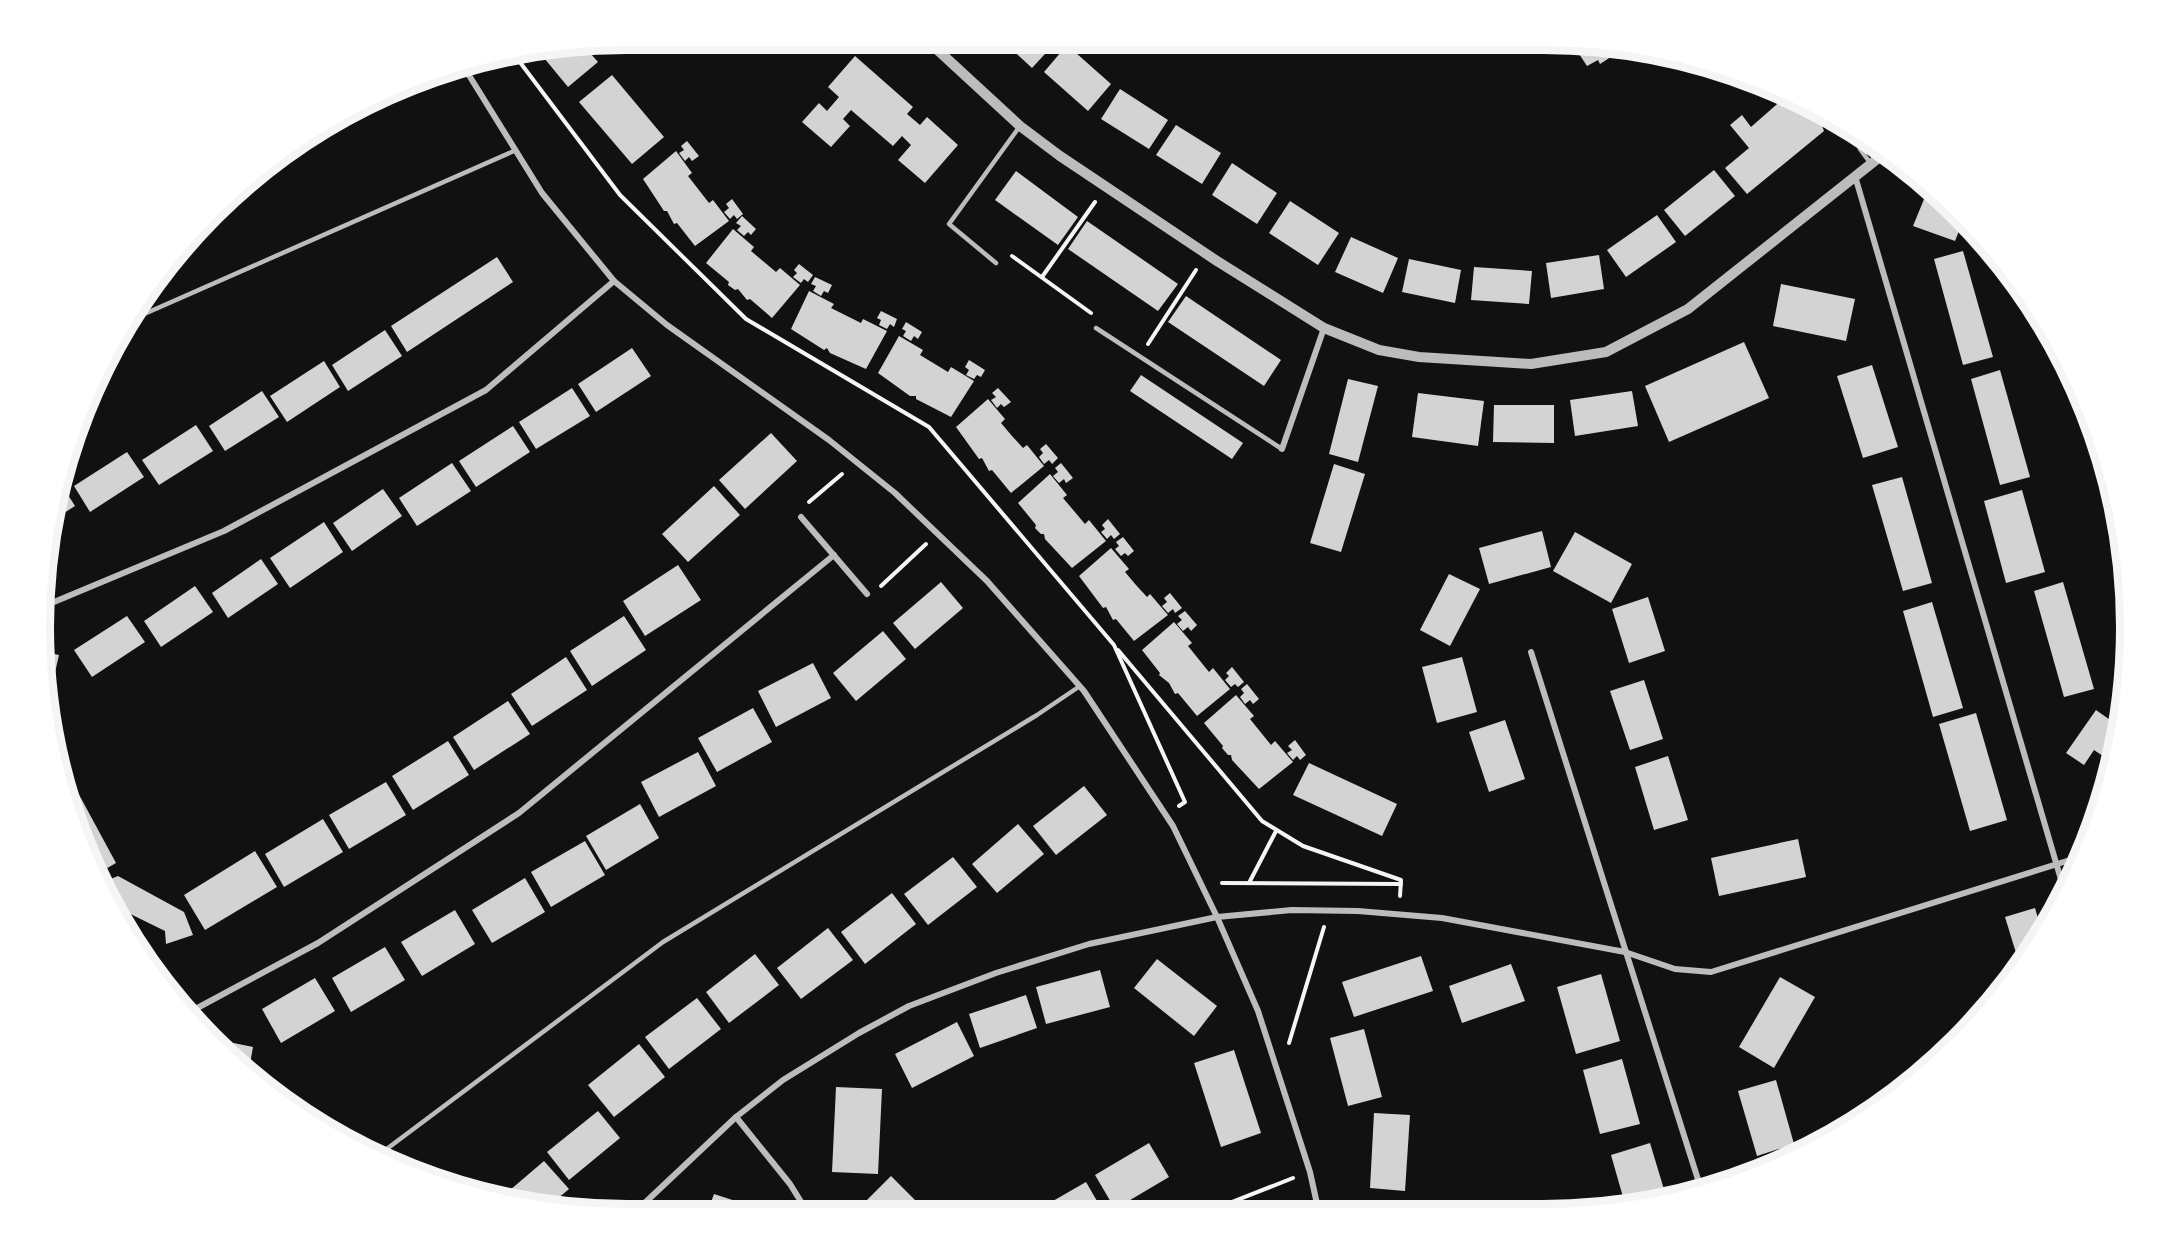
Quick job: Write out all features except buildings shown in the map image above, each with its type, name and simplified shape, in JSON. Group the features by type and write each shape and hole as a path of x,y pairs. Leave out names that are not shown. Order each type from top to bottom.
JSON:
{"street":[{"path":"938,50 1020,126 1206,254 1324,328 1379,350 1419,357 1531,364 1606,352 1688,309 1878,158"},
{"path":"467,72 542,193 614,281 667,325 829,440 939,532 987,581 1080,686 1166,815 1217,917 1258,1011 1311,1172 1317,1204"},
{"path":"1855,176 2061,880"},
{"path":"51,603 224,531 486,390 614,281"},
{"path":"1282,449 1324,328"},
{"path":"801,517 867,594"},
{"path":"195,1009 318,943 519,813 834,555"},
{"path":"1531,652 1699,1182"},
{"path":"644,1204 736,1117 783,1080 821,1056 909,1006 996,973 1089,944 1217,917 1292,910 1329,911 1442,918 1625,952 1675,969 1711,972 2070,860"},
{"path":"736,1117 790,1184 802,1204"}],"lane":[{"path":"996,263 951,229 949,224 1020,126"},
{"path":"1859,144 1871,164"},
{"path":"141,315 514,151"},
{"path":"1096,328 1282,449"},
{"path":"385,1150 663,942 1037,715 1080,686"}],"path":[{"path":"518,60 620,195 677,254 746,319 929,427 1262,821 1303,846 1401,880 1398,915"},
{"path":"1042,277 1106,187"},
{"path":"1139,357 1206,254"},
{"path":"996,263 1010,255 1091,311 1096,328"},
{"path":"808,503 849,469"},
{"path":"867,594 870,597 939,532"},
{"path":"1114,645 1185,802 1166,815"},
{"path":"1249,883 1276,831"},
{"path":"1200,883 1401,884"},
{"path":"1279,1075 1329,911"},
{"path":"1227,1204 1311,1172"}]}
